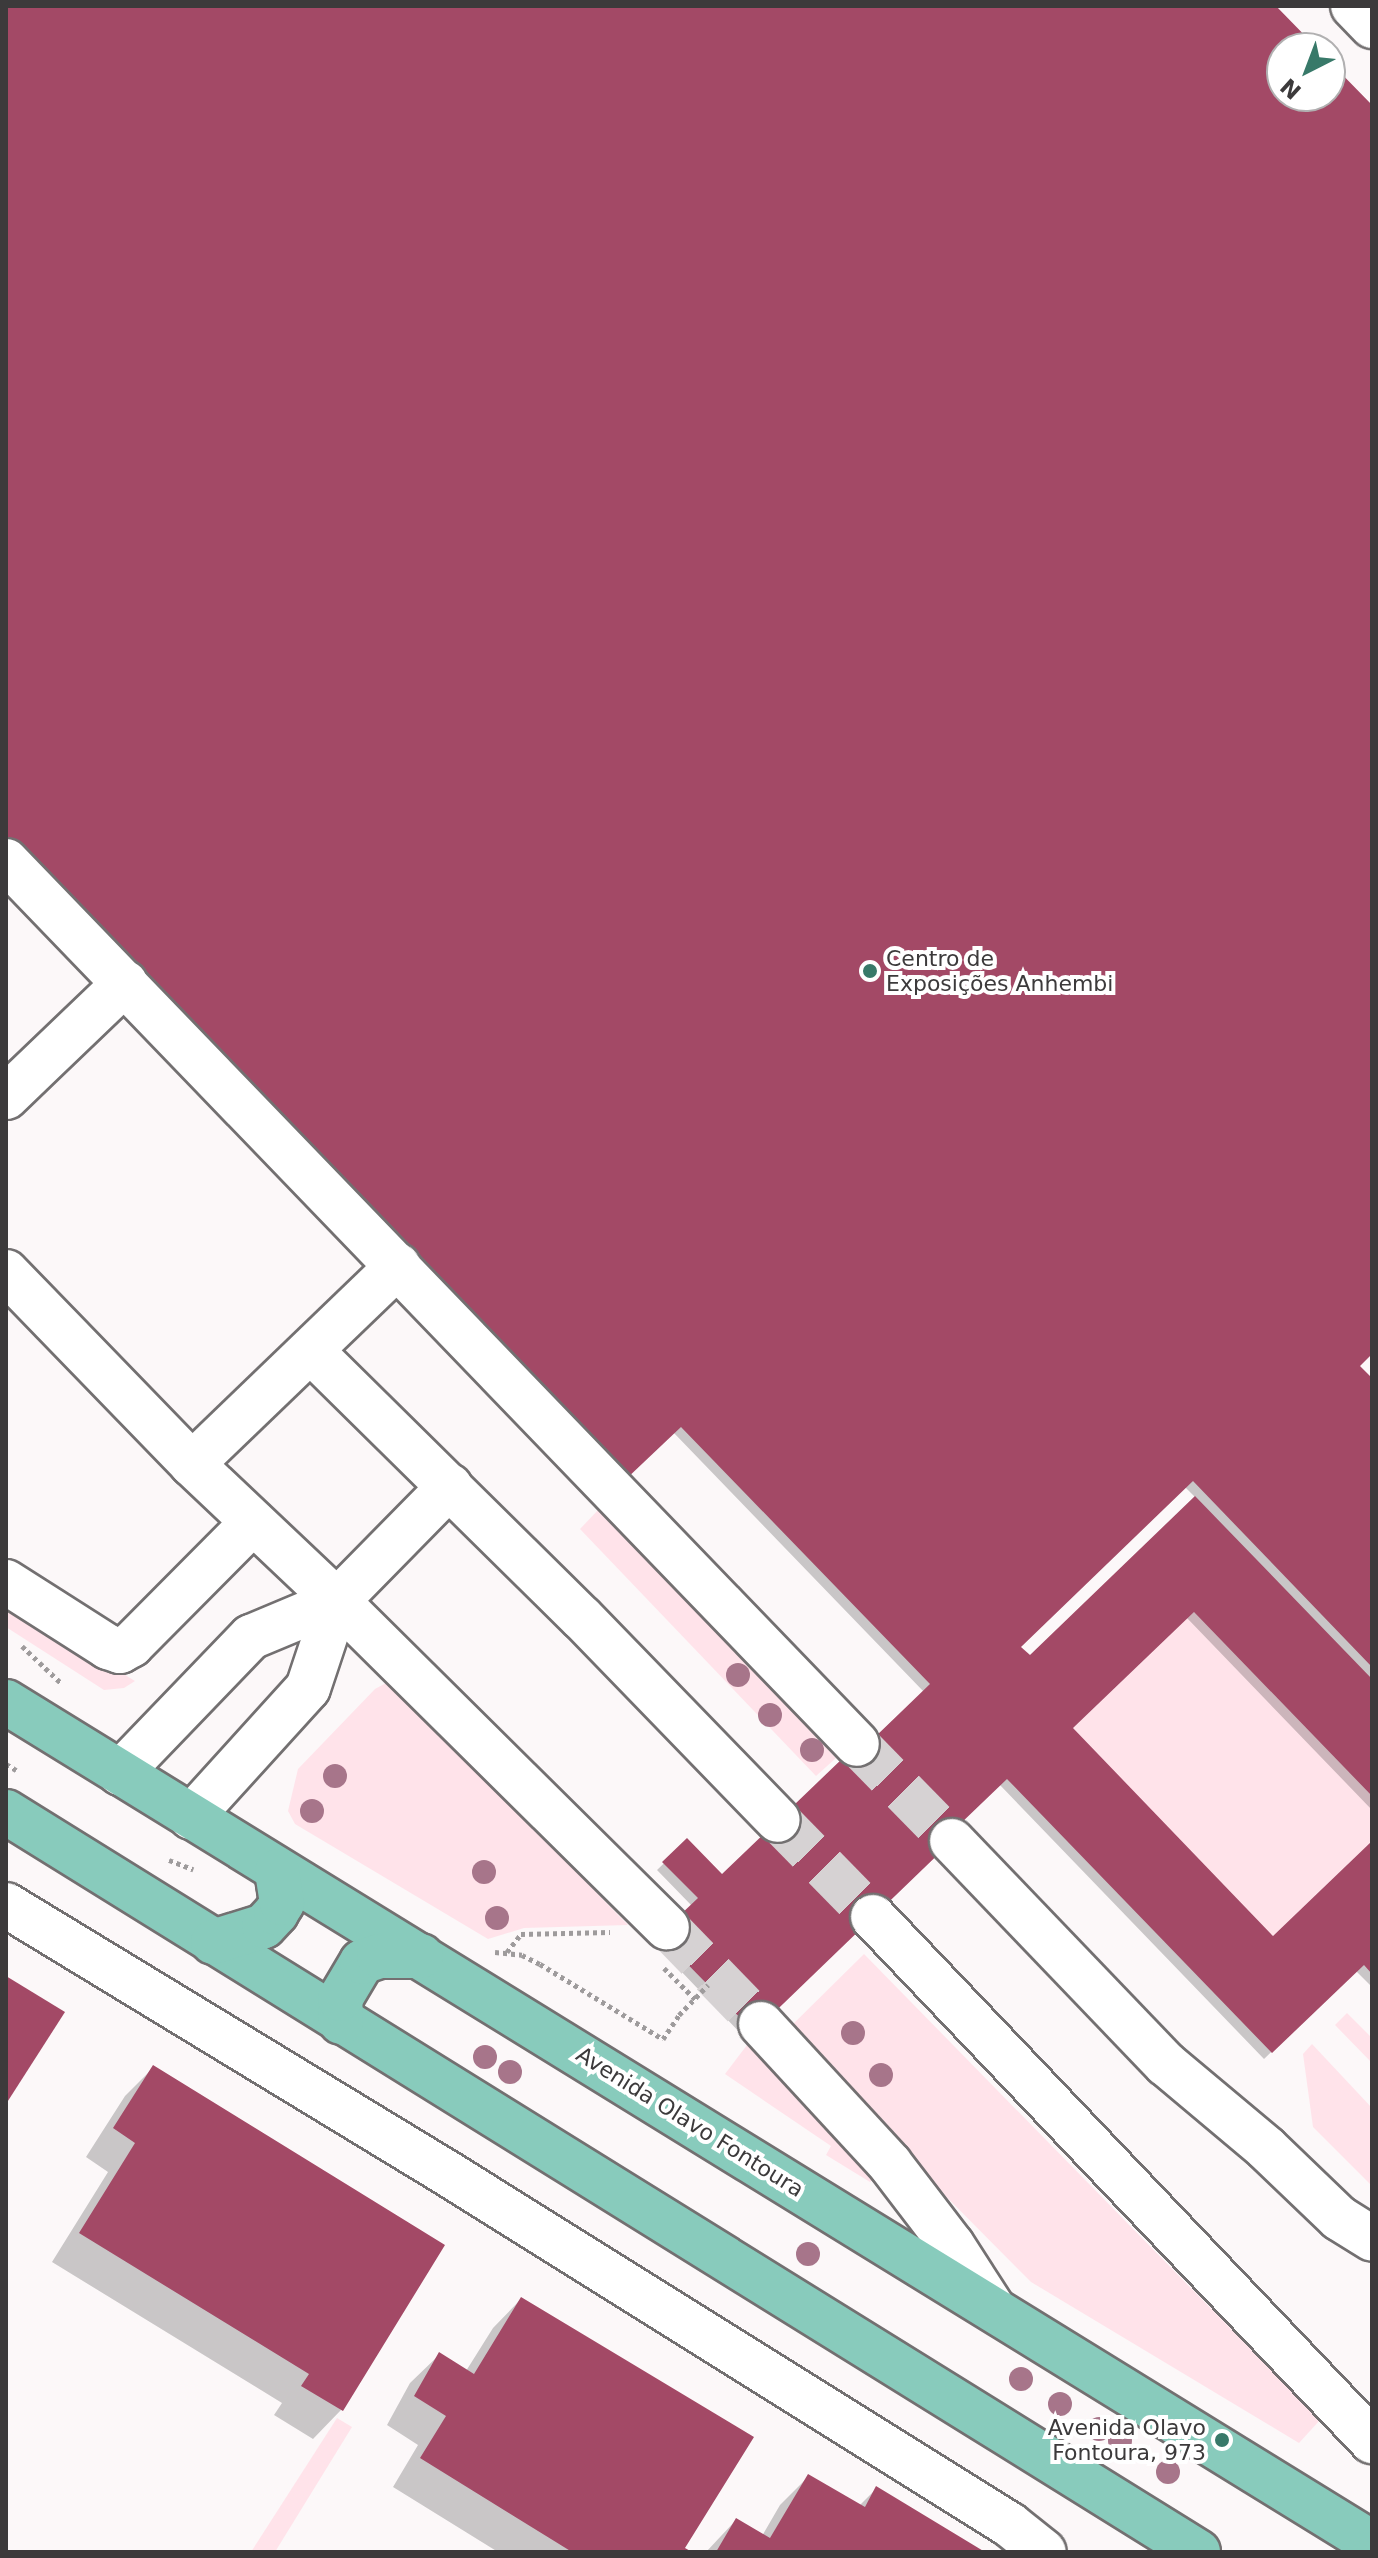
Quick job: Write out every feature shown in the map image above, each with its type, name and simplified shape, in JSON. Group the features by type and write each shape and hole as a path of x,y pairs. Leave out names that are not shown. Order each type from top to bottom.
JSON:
{"main road":[{"name":"Avenida Olavo Fontoura","path":"6,1702 1372,2543"},
{"path":"6,1812 1198,2552"},
{"path":"213,1942 264,1926 276,1913 282,1903 277,1871"},
{"path":"341,2022 340,1999 362,1962 379,1956 421,1956"}],"lane":[{"path":"1353,6 1372,26"},
{"path":"6,861 857,1744"},
{"path":"6,1097 125,983"},
{"path":"192,1464 398,1266"},
{"path":"6,1272 192,1464 337,1601 667,1927"},
{"path":"311,1351 450,1486 778,1820"},
{"path":"120,1773 251,1637 337,1601 450,1486"},
{"path":"6,1582 108,1647 120,1651 131,1645 253,1522"},
{"path":"191,1817 308,1688 337,1601"},
{"path":"952,1841 1166,2064 1257,2140 1339,2218 1372,2239"},
{"path":"6,1905 487,2198 1010,2525 1044,2552"},
{"path":"873,1917 1372,2441"},
{"path":"761,2024 898,2174 952,2245 992,2307"}],"path":[{"path":"507,1952 521,1934 612,1932"},
{"path":"483,1948 507,1952 540,1964 663,2039 679,2015 708,1985"}],"shaded area":[{"path":"599,1509 836,1758 816,1776 580,1529"},
{"path":"6,1603 135,1681 124,1688 104,1690 6,1627"},
{"path":"1194,1612 1372,1796 1372,1841 1273,1936 1073,1728"},
{"path":"386,1683 397,1688 628,1925 524,1928 488,1939 295,1824 288,1811 298,1769 375,1689"},
{"path":"864,1954 1320,2420 1299,2443 1031,2282 784,2033"},
{"path":"1347,2013 1372,2038 1372,2063 1335,2025"},
{"path":"1312,2044 1372,2108 1372,2186 1313,2127 1303,2054"},
{"path":"747,2045 876,2177 870,2182 826,2155 831,2146 725,2074"},
{"path":"337,2418 352,2427 275,2552 251,2552"}],"building":[{"name":"Centro de Exposições Anhembi","path":"10,6 1276,6 1301,32 1266,32 1266,112 1346,112 1346,78 1372,105 1372,1354 1360,1366 1372,1378 1372,1667 1193,1481 1021,1647 1030,1655 1195,1496 1372,1679 1372,1796 1194,1612 1073,1728 1273,1936 1372,1841 1372,1974 1364,1965 1272,2053 1007,1779 958,1826 952,1841 754,2032 659,1935 698,1898 662,1862 687,1838 722,1874 868,1734 873,1739 930,1684 681,1427 624,1481 6,842 6,10"},
{"path":"6,1976 65,2012 6,2104"},
{"path":"153,2065 445,2245 343,2411 301,2386 309,2374 79,2233 135,2143 113,2128"},
{"path":"521,2297 754,2437 685,2548 692,2552 572,2552 420,2458 446,2416 414,2396 439,2352 474,2374"},
{"path":"808,2474 865,2507 876,2486 985,2552 716,2552 736,2518 770,2538"}],"tunnel":[{"path":"857,1744 952,1841"},
{"path":"778,1820 873,1917"},
{"path":"667,1927 761,2024"}],"place":[{"name":"Centro de Exposições Anhembi","path":"870,971"},
{"name":"Avenida Olavo Fontoura, 973","path":"1222,2440"}]}
